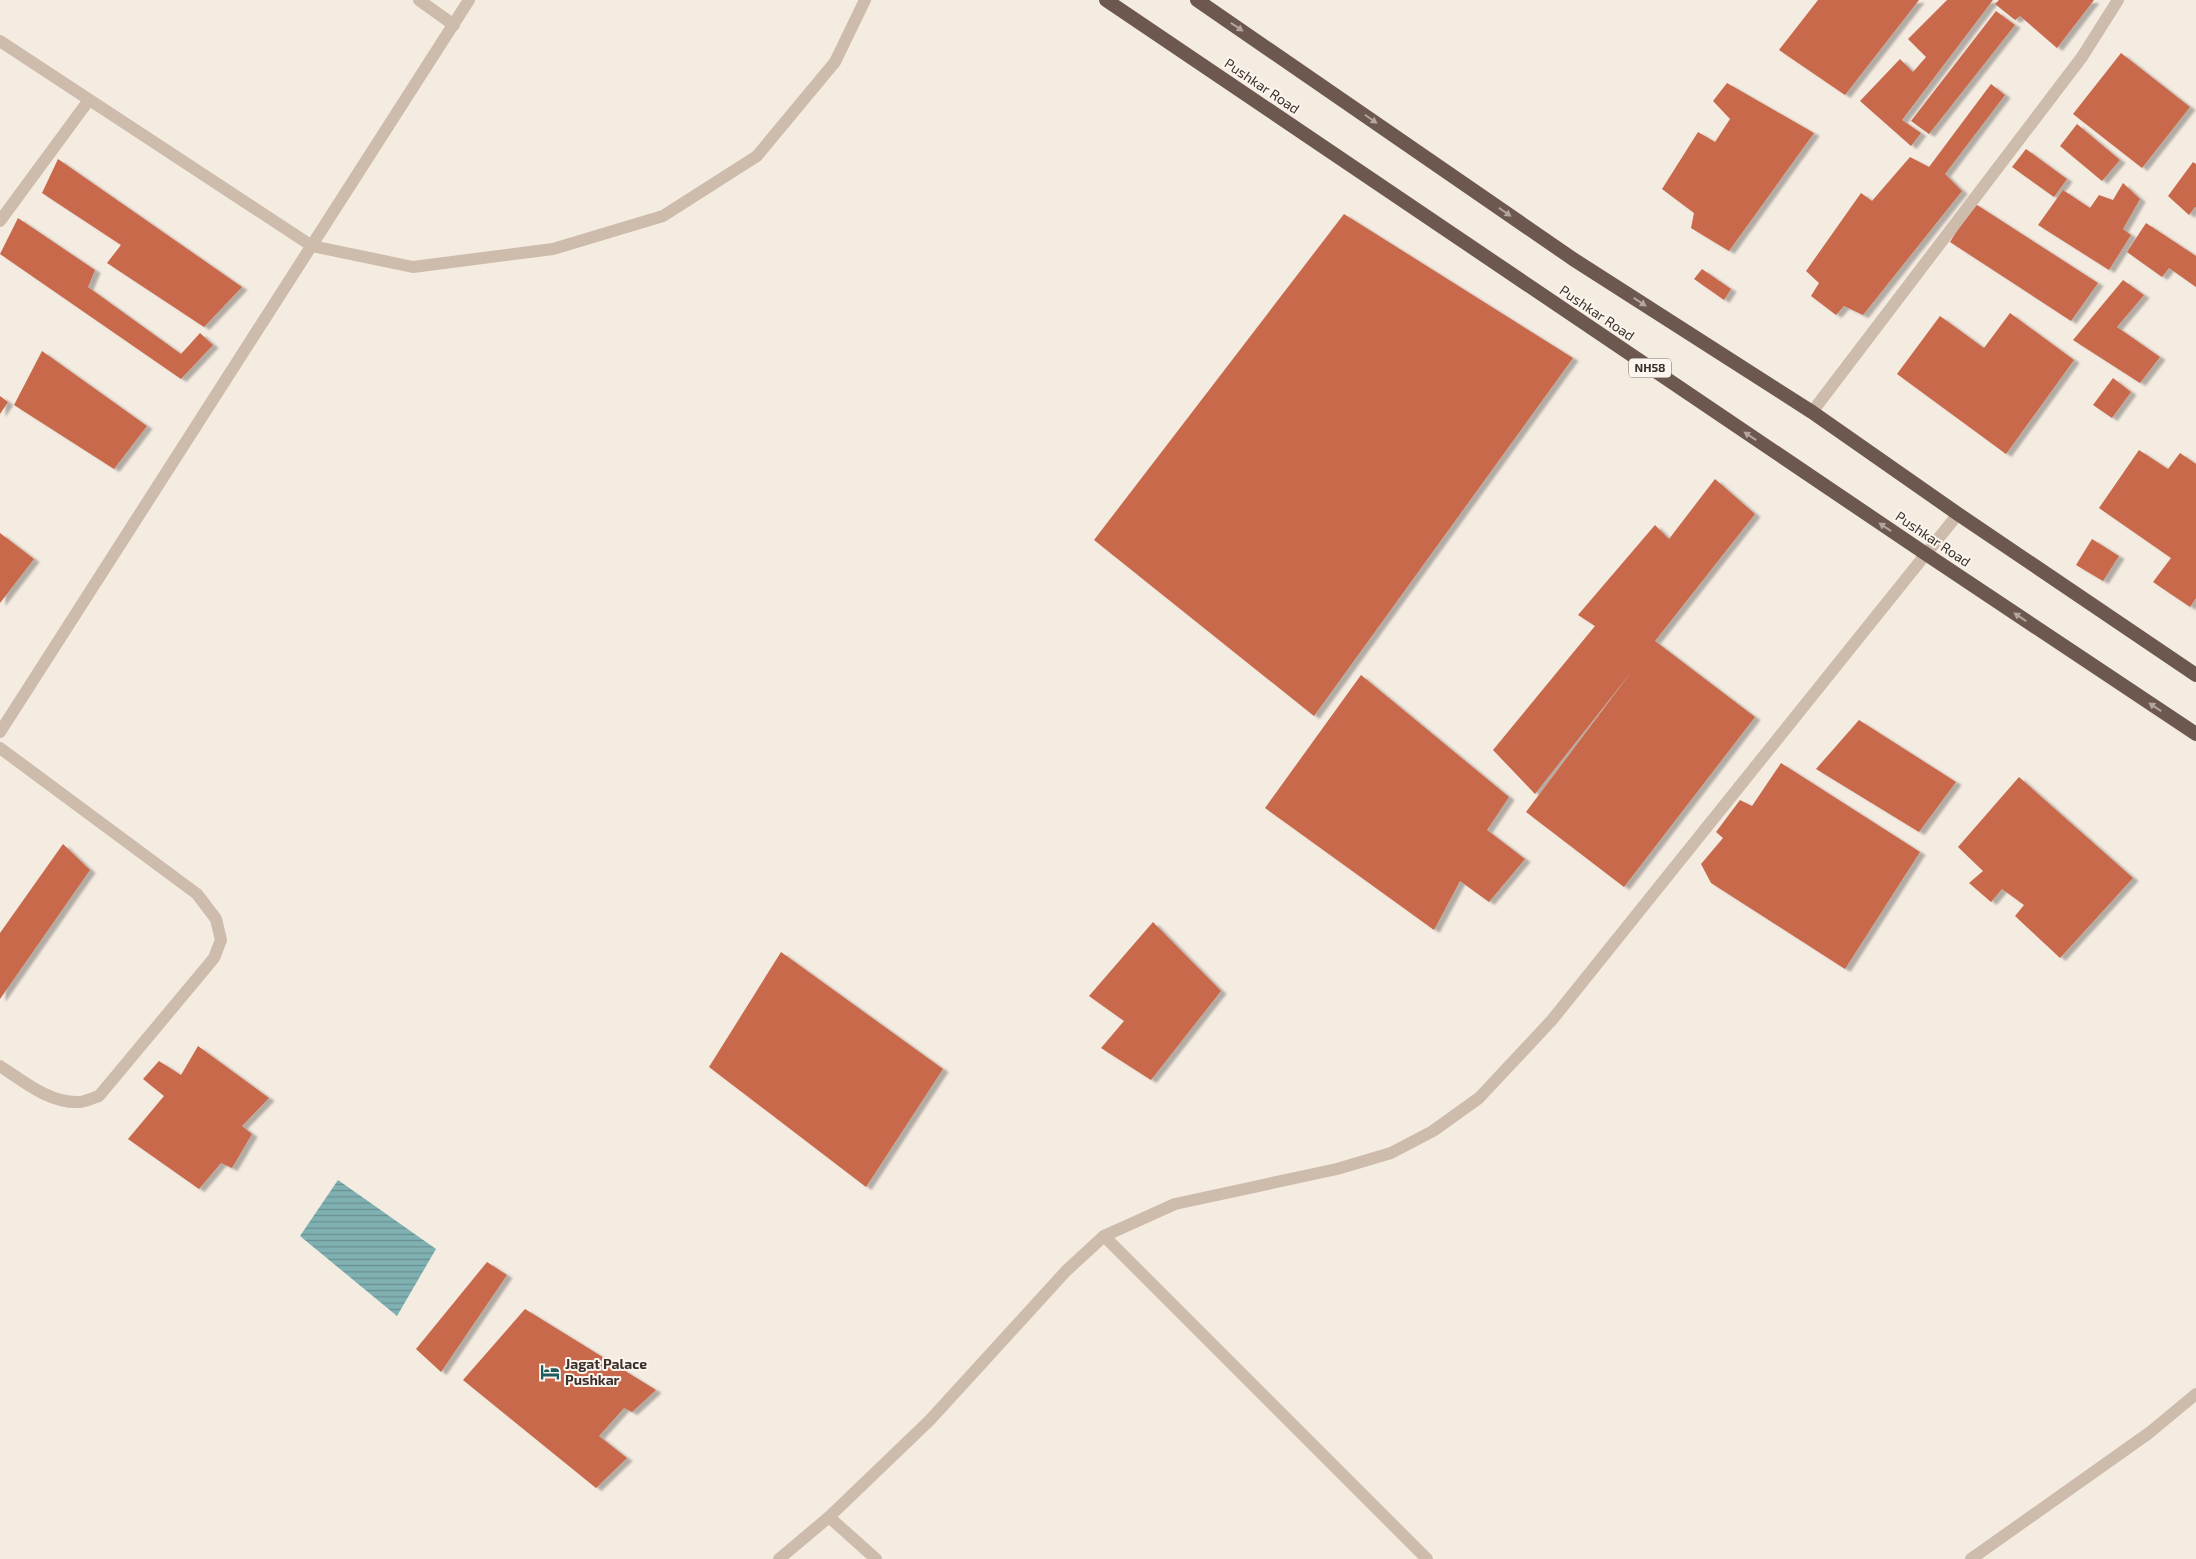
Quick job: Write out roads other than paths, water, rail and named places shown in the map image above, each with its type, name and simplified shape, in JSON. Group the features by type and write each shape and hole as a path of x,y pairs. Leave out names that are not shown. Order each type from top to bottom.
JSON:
{"highway":[{"name":"Pushkar Road","path":"1106,0 1926,554 2196,734"},
{"path":"1196,0 1573,259 1812,412 1958,514 2194,670"}],"street":[{"path":"419,0 454,25"},
{"path":"0,732 469,0"},
{"path":"0,42 312,246 413,267 553,249 663,216 757,156 835,62 865,0"},
{"path":"1812,412 2082,57 2118,0"},
{"path":"0,221 89,100"},
{"path":"779,1559 829,1517 930,1420 1066,1271 1104,1236 1175,1204 1337,1168 1391,1153 1434,1131 1480,1098 1552,1020 1958,514"},
{"path":"0,748 197,894 216,919 221,940 214,958 99,1096 81,1102 60,1100 32,1088 0,1066"},
{"path":"1104,1236 1427,1559"},
{"path":"1971,1559 2149,1433 2196,1394"},
{"path":"829,1517 876,1559"}],"water":[{"path":"338,1180 436,1249 397,1316 300,1236"}],"place":[{"name":"Jagat Palace Pushkar","path":"550,1372"}]}
